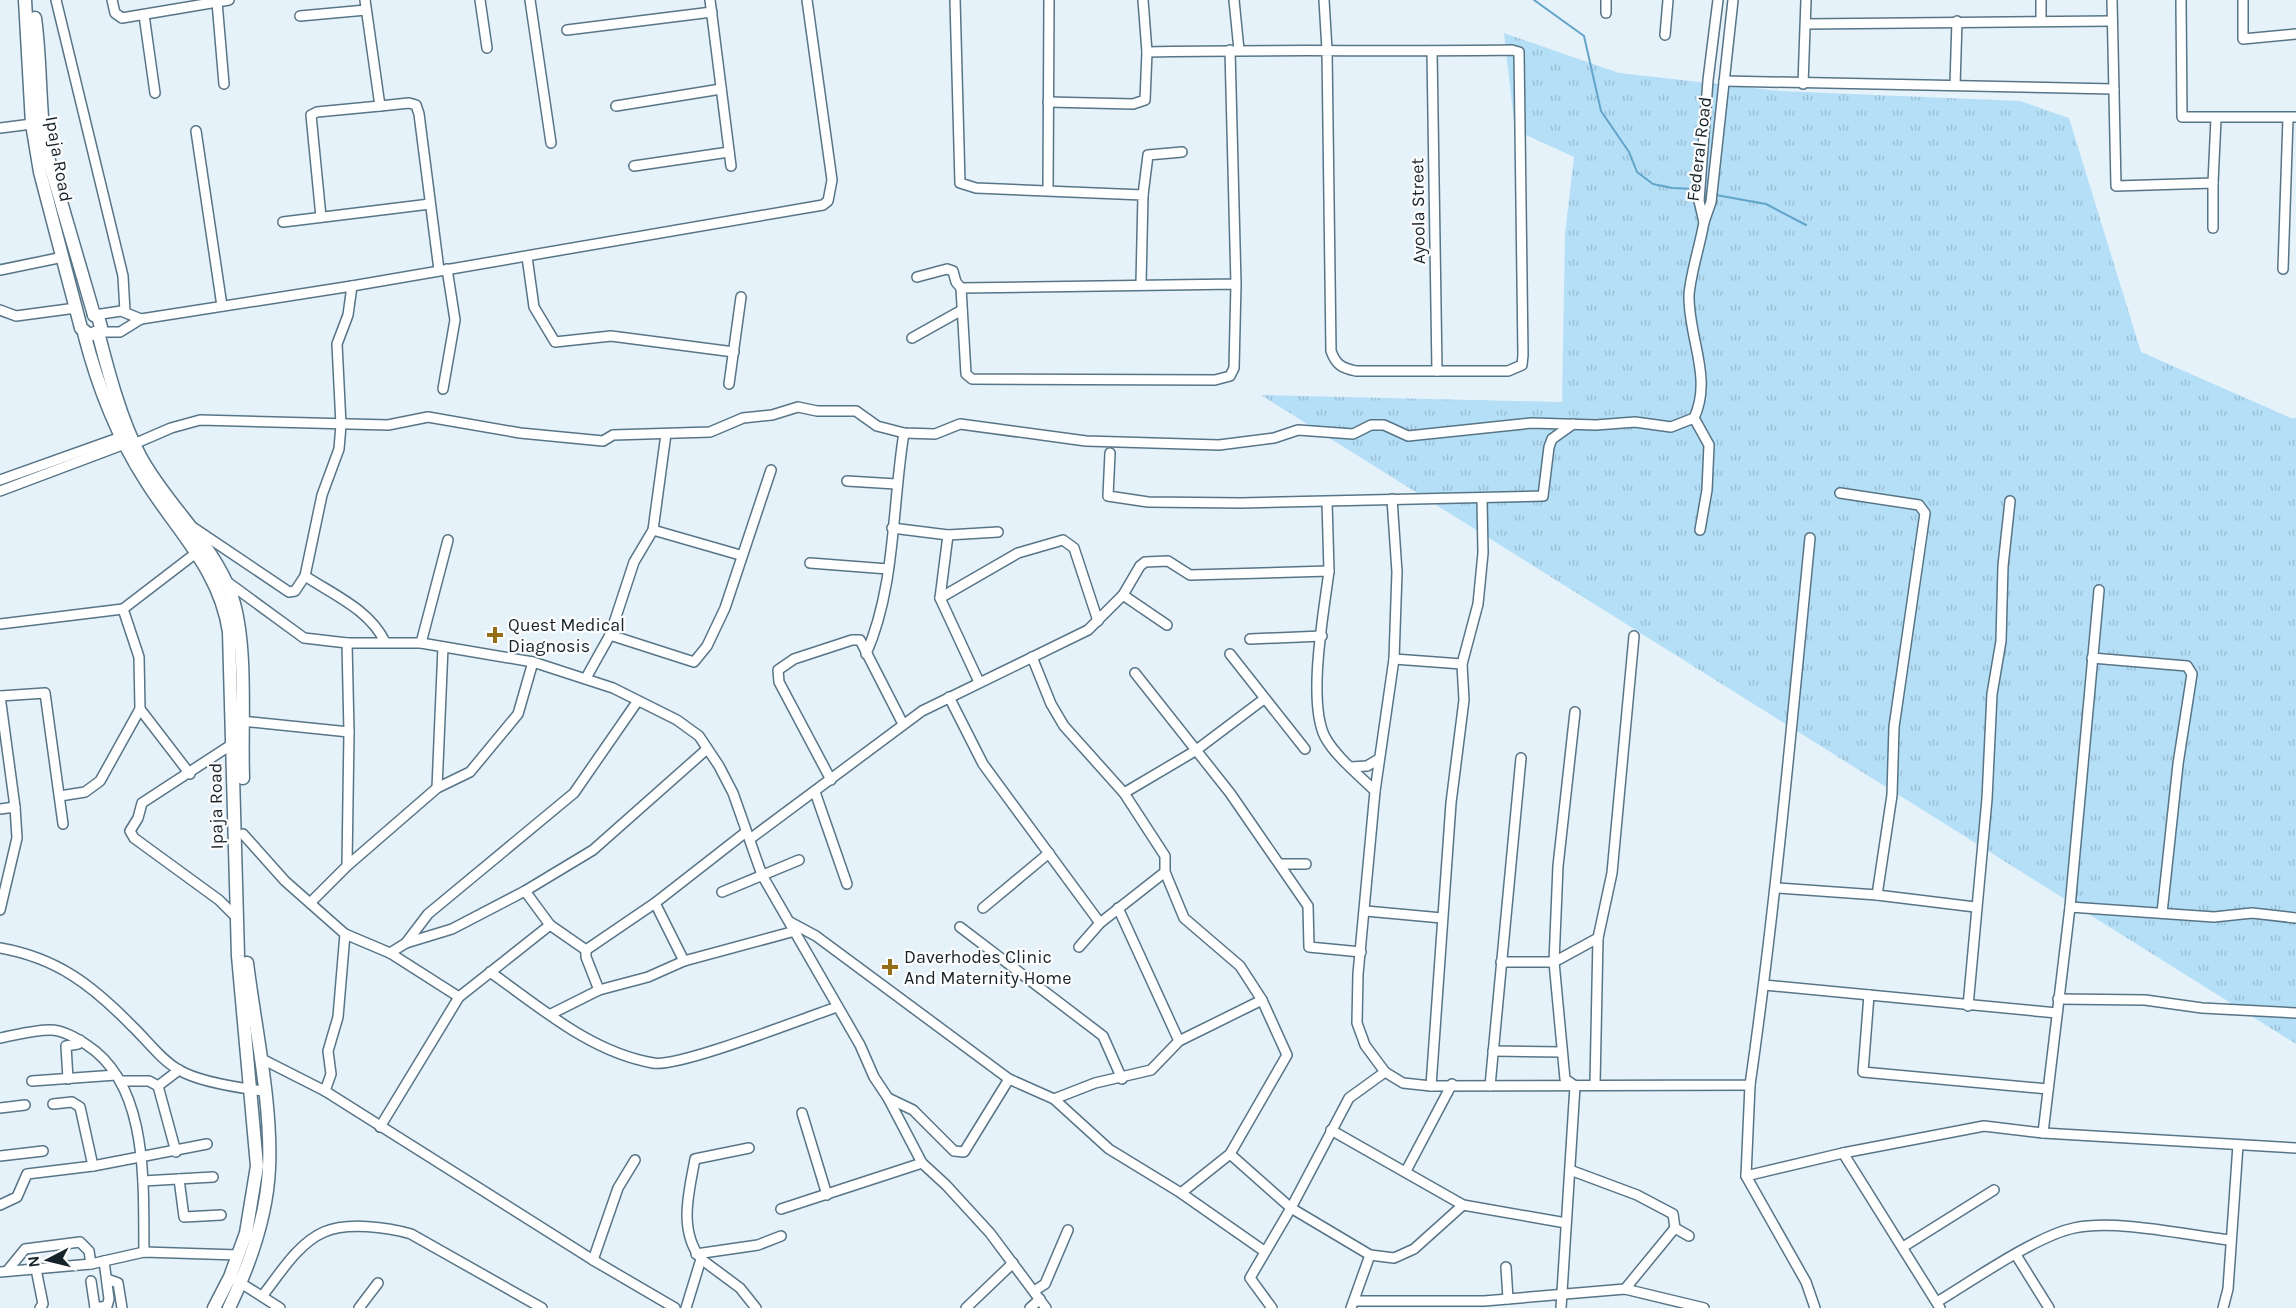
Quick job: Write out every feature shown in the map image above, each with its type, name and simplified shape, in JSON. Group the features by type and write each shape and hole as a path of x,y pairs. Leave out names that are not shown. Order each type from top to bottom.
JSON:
{"main road":[{"name":"Ipaja Road","path":"25,0 32,124 43,182 76,309 98,381 144,479 216,584 226,610 232,664 243,834 247,962 261,1058 258,1090 257,1166 252,1208 238,1255 236,1280 229,1308"},
{"name":"Ipaja Road","path":"32,0 40,48 41,118 45,147 94,315"},
{"path":"86,315 94,315 101,322 98,332 89,335 83,327 86,315"},
{"name":"Ipaja Road","path":"98,332 127,442 187,523 224,580 236,610 240,633 241,721 237,741 236,917 258,1090 269,1149 267,1190 257,1237 236,1280 214,1308"}],"street":[{"path":"56,0 123,276 125,312"},
{"path":"112,0 117,17 144,15 229,0"},
{"path":"480,0 487,48"},
{"path":"530,0 551,143"},
{"path":"710,0 731,166"},
{"path":"98,332 120,332 141,319 352,286 818,207 828,201 832,180 807,0"},
{"path":"955,0 960,183 966,187 1143,195"},
{"path":"1048,189 1049,0"},
{"path":"1048,102 1142,102 1146,95 1147,52 1143,0"},
{"path":"917,277 947,268 953,271 956,282 961,288 966,374 972,379 1224,380 1230,376 1234,368 1236,284 1234,0"},
{"path":"1147,52 1235,50 1327,50 1432,51 1516,50 1520,57 1522,364 1508,371 1437,371 1344,369 1335,362 1331,351 1327,50 1324,0"},
{"path":"1606,0 1606,13"},
{"path":"1665,35 1668,0"},
{"name":"Federal Road","path":"1704,222 1700,201 1701,180 1718,0"},
{"name":"Federal Road","path":"1704,222 1711,202 1733,0"},
{"path":"1803,84 1806,0"},
{"path":"2041,0 2041,21"},
{"path":"2112,0 2116,186 2213,183"},
{"path":"2181,0 2182,117 2216,119 2292,117 2284,184 2283,269"},
{"path":"2243,0 2243,39 2296,34"},
{"path":"218,2 224,84"},
{"path":"300,16 366,5 380,106"},
{"path":"567,30 711,12"},
{"path":"144,15 155,93"},
{"path":"1956,86 1957,21"},
{"path":"1806,24 2112,21"},
{"name":"Ayoola Street","path":"1432,51 1437,371"},
{"path":"1724,81 2114,89"},
{"path":"616,106 721,89"},
{"path":"321,217 311,115 317,112 409,103 416,105 430,204 455,320 443,389"},
{"path":"2213,228 2216,119"},
{"path":"0,128 32,124"},
{"path":"196,131 222,306"},
{"path":"634,166 729,152"},
{"path":"1141,283 1143,195 1148,155 1182,152"},
{"path":"2284,184 2296,184"},
{"path":"283,222 430,204"},
{"path":"0,480 200,420 388,425 428,417 520,433 603,441 613,435 710,432 743,418 772,415 798,407 818,411 856,411 877,426 904,434 935,434 960,424 1010,432 1023,430 1038,436 1086,441 1219,445 1274,438 1298,430 1353,434 1371,425 1384,425 1408,436 1532,423 1635,422 1671,427 1694,418 1700,405 1702,385 1689,294 1704,222"},
{"path":"0,270 63,257"},
{"path":"527,257 534,307 555,342 610,336 734,352"},
{"path":"961,288 1141,283 1236,284"},
{"path":"187,523 289,592 295,591 305,576 322,495 339,449 341,425 337,344 348,315 352,286"},
{"path":"729,384 741,297"},
{"path":"0,310 16,316 76,309"},
{"path":"912,338 962,310"},
{"path":"94,315 112,311 125,312 141,319"},
{"path":"1694,418 1709,445 1707,490 1700,530"},
{"path":"1110,453 1108,496 1148,502 1327,502 1543,496 1552,439 1573,424"},
{"path":"586,678 610,635 634,562 653,530 666,434"},
{"path":"866,654 874,636 888,569 896,484 904,434"},
{"path":"0,491 127,442"},
{"path":"610,635 694,662 707,646 725,608 740,555 771,470"},
{"path":"847,481 896,484"},
{"path":"1840,493 1919,505 1925,513 1894,727 1892,795 1877,895"},
{"path":"1431,1086 1451,803 1464,700 1462,664 1478,604 1483,553 1482,498"},
{"path":"1392,500 1397,572 1394,659 1379,759 1361,952 1357,1023 1365,1045 1385,1072 1403,1083 1431,1086 1452,1084 1490,1086 1750,1085"},
{"path":"1968,1006 1975,937 1975,907 1987,799 1992,694 2001,641 2003,566 2010,501"},
{"path":"1327,502 1329,571 1317,684 1318,711 1325,736 1376,791"},
{"path":"892,528 948,535 998,532"},
{"path":"653,530 740,555"},
{"path":"948,535 940,598 979,682"},
{"path":"1810,538 1784,784 1777,888 1750,1085 1746,1176 1816,1305"},
{"path":"421,643 448,540"},
{"path":"940,598 1018,553 1063,540 1074,548 1098,621"},
{"path":"0,624 123,609 196,553"},
{"path":"586,950 748,835 815,792 903,724 949,697 1078,636 1098,621 1123,595 1140,566 1145,562 1168,561 1190,575 1329,571"},
{"path":"810,563 888,569"},
{"path":"305,576 377,625 385,642"},
{"path":"224,580 304,638 347,644 421,643 533,662 613,688 677,720 699,736 733,793 762,875 860,1045 874,1077 888,1098 922,1163 946,1185 1013,1263 1046,1308"},
{"path":"2043,1133 2070,907 2100,590"},
{"path":"1123,595 1167,625"},
{"path":"60,796 85,792 100,781 140,709 139,657 123,609"},
{"path":"1250,639 1322,636"},
{"path":"1595,1084 1598,938 1612,873 1635,636"},
{"path":"831,780 779,682 778,670 794,659 852,640 860,640 903,724"},
{"path":"347,644 349,732 347,866"},
{"path":"437,788 442,647"},
{"path":"1230,654 1305,749"},
{"path":"1032,657 1051,704 1064,726 1124,793 1165,856 1164,872 1184,918 1240,966 1262,1000 1287,1055 1230,1154 1181,1193"},
{"path":"2092,658 2187,666 2192,674 2178,764 2162,913"},
{"path":"1394,659 1462,664"},
{"path":"310,903 347,866 437,788 470,772 518,714 533,662"},
{"path":"1135,673 1230,793 1308,906 1310,947 1361,952"},
{"path":"0,910 17,838 15,807 0,700 45,693 63,824"},
{"path":"949,697 982,764 1100,923"},
{"path":"1124,793 1195,751 1264,699"},
{"path":"406,943 428,914 574,793 637,702"},
{"path":"140,709 190,774"},
{"path":"1575,712 1558,866 1554,962 1563,1032 1562,1052 1565,1079 1575,1086"},
{"path":"241,721 349,732"},
{"path":"236,917 219,900 134,838 130,831 138,819 142,803 190,774 237,741"},
{"path":"390,953 406,943 452,929 525,891 593,850 708,749"},
{"path":"1490,1086 1521,758"},
{"path":"1351,766 1367,766 1379,759"},
{"path":"815,792 847,884"},
{"path":"0,809 15,807"},
{"path":"243,834 285,881 345,934 390,953 459,997"},
{"path":"983,908 1049,853"},
{"path":"722,891 800,860"},
{"path":"1280,864 1306,864"},
{"path":"1079,947 1100,923 1164,872"},
{"path":"1777,888 1877,895 1975,907"},
{"path":"525,891 550,925 586,950"},
{"path":"654,903 684,961"},
{"path":"2070,907 2227,917 2252,913 2296,918"},
{"path":"1118,908 1179,1041"},
{"path":"1366,911 1442,918"},
{"path":"788,921 816,936 1009,1079 1054,1099 1109,1149 1181,1193 1264,1251"},
{"path":"380,1127 459,997 550,925"},
{"path":"960,927 1103,1036 1122,1079"},
{"path":"550,1014 599,990 648,976 684,961 795,932"},
{"path":"325,1091 331,1074 328,1051 338,1017 345,934"},
{"path":"1501,962 1554,962 1598,938"},
{"path":"0,948 23,952 62,967 117,1010 179,1070 258,1090"},
{"path":"586,950 586,957 599,990"},
{"path":"490,972 601,1048 655,1064 689,1057 837,1007"},
{"path":"1764,985 2057,1013"},
{"path":"1869,995 1863,1072 2048,1089"},
{"path":"2058,999 2145,1000 2202,1008 2296,1013"},
{"path":"1054,1099 1095,1083 1122,1079 1151,1070 1179,1041 1262,1000"},
{"path":"0,1038 50,1030 80,1040 93,1048 118,1078 126,1091 142,1157 144,1252"},
{"path":"68,1079 66,1046 78,1044 80,1040"},
{"path":"1493,1051 1562,1052"},
{"path":"261,1058 325,1091 593,1260 675,1308"},
{"path":"158,1086 179,1070"},
{"path":"1272,1308 1250,1278 1291,1208 1349,1098 1385,1072"},
{"path":"32,1081 118,1078 149,1081 158,1086 176,1152"},
{"path":"888,1098 914,1110 954,1151 960,1153 964,1152 1009,1079"},
{"path":"1406,1171 1452,1084"},
{"path":"1561,1308 1575,1086"},
{"path":"53,1104 72,1102 80,1107 93,1166"},
{"path":"0,1108 25,1105"},
{"path":"802,1113 827,1195"},
{"path":"1746,1176 1843,1153 1984,1126 2043,1133 2296,1148"},
{"path":"1331,1130 1463,1205 1566,1223"},
{"path":"0,1205 17,1197 27,1174 93,1166 176,1152 207,1144"},
{"path":"2223,1308 2228,1289 2238,1145"},
{"path":"749,1148 695,1159 686,1218 688,1232 698,1257 740,1288 756,1308"},
{"path":"0,1156 43,1151"},
{"path":"1843,1153 1938,1305 2016,1255 2053,1235 2075,1228 2111,1226 2230,1240"},
{"path":"1230,1154 1291,1208 1370,1255 1394,1258 1414,1249 1463,1205"},
{"path":"593,1260 618,1188 635,1160"},
{"path":"781,1209 922,1163"},
{"path":"1570,1170 1637,1195 1673,1214 1675,1228 1625,1289"},
{"path":"143,1182 213,1177"},
{"path":"179,1179 184,1217 221,1215"},
{"path":"1903,1247 1994,1190"},
{"path":"263,1295 299,1250 323,1232 389,1227 411,1233 542,1308"},
{"path":"1675,1228 1689,1236"},
{"path":"1030,1308 1045,1284 1068,1230"},
{"path":"698,1257 758,1245 781,1236"},
{"path":"3,1272 25,1249 80,1242 88,1251 91,1264"},
{"path":"3,1272 91,1264 144,1252 238,1255"},
{"path":"1370,1255 1352,1304 1484,1301 1625,1289 1676,1305 1704,1308"},
{"path":"2016,1255 2049,1308"},
{"path":"686,1308 698,1257"},
{"path":"91,1281 95,1308 107,1306 104,1261"},
{"path":"966,1308 1013,1263"},
{"path":"1506,1267 1508,1299"},
{"path":"36,1269 43,1304 40,1308"},
{"path":"106,1279 118,1283 122,1308"},
{"path":"236,1280 263,1295 280,1308"},
{"path":"360,1308 378,1283"},
{"path":"519,1308 528,1301"}],"green space":[{"path":"1504,33 1619,73 1780,91 2020,101 2069,118 2141,352 2291,418 2296,418 2296,1044 1261,395 1562,402 1565,234 1574,157 1515,130"}],"waterway":[{"path":"1534,0 1584,36 1601,111 1629,152 1637,172 1653,184 1696,189"},
{"path":"1716,195 1766,204 1806,225"}],"place":[{"name":"Quest Medical Diagnosis","path":"495,635"},
{"name":"Daverhodes Clinic And Maternity Home","path":"890,967"}]}
